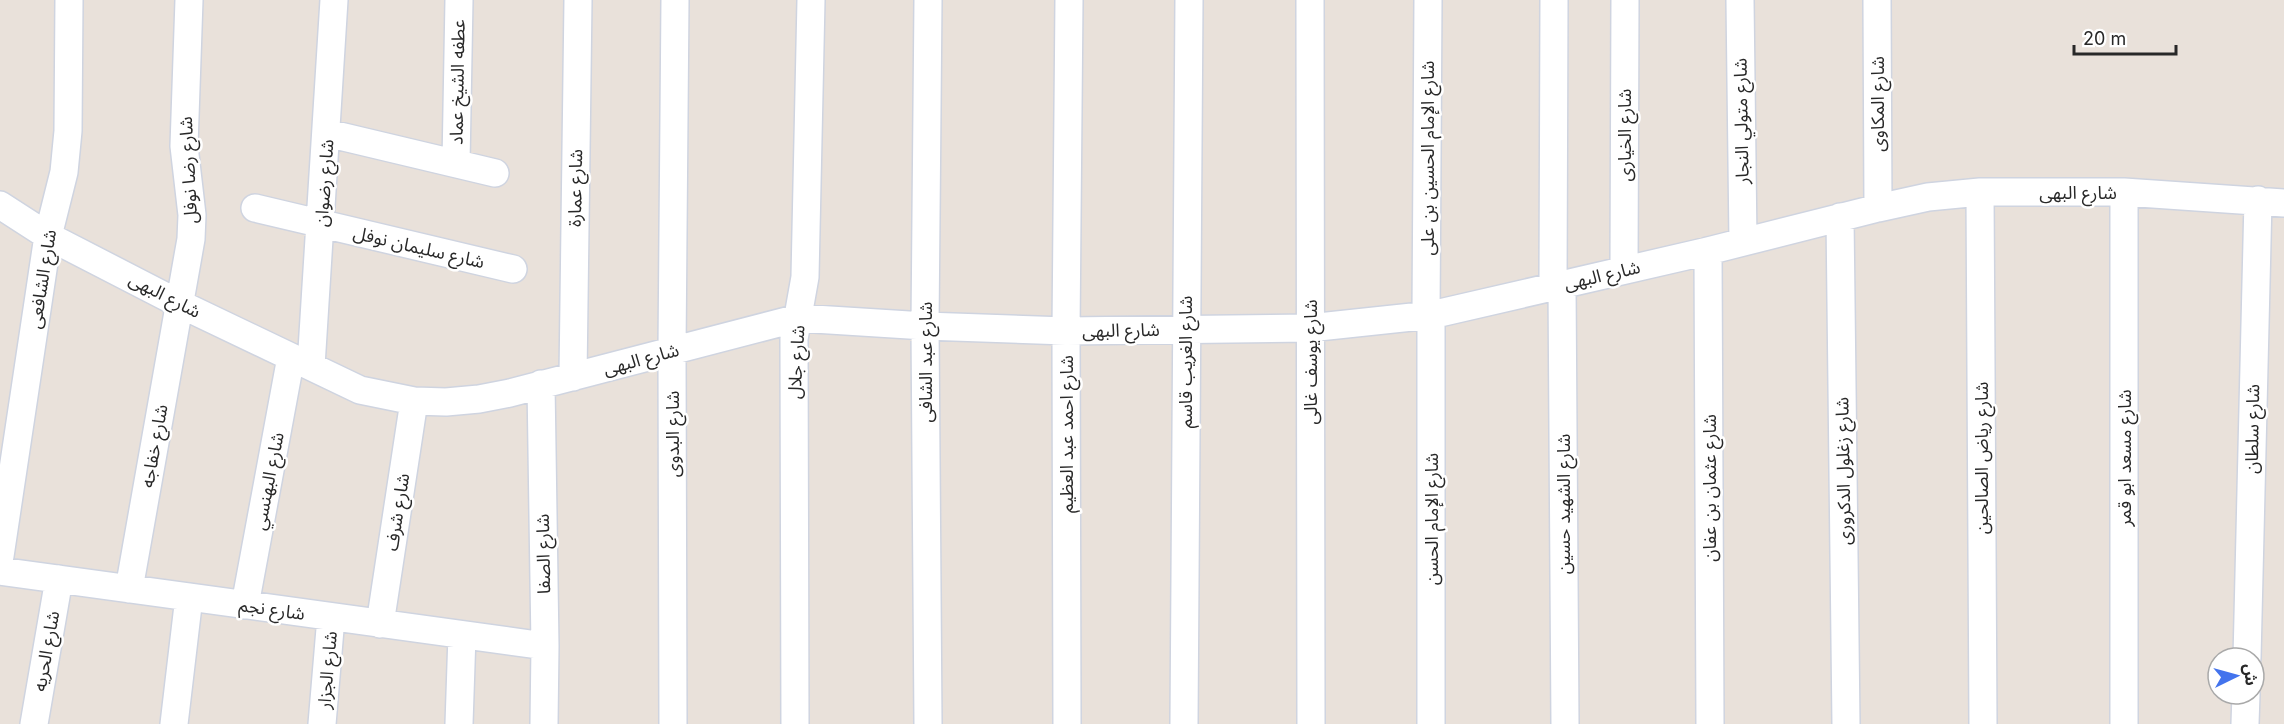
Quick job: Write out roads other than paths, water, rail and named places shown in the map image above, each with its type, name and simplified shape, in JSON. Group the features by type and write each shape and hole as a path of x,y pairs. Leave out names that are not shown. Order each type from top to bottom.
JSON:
{"street":[{"name":"شارع الشافعى","path":"0,556 48,236 64,172 69,91 69,0"},
{"name":"شارع رضا نوفل","path":"178,303 191,240 192,215 184,146 189,0"},
{"name":"شارع رضوان","path":"301,362 321,224 334,0"},
{"name":"عطفه الشيخ عماد","path":"456,163 459,0"},
{"name":"شارع عمارة","path":"573,377 578,0"},
{"name":"شارع البدوى","path":"673,724 672,350 675,0"},
{"name":"شارع جلال","path":"795,724 794,339 805,277 811,0"},
{"name":"شارع عبد الشافى","path":"928,0 925,326 928,724"},
{"name":"شارع احمد عبد العظيم","path":"1067,724 1066,331 1069,0"},
{"name":"شارع الغريب قاسم","path":"1184,724 1189,0"},
{"name":"شارع يوسف غالى","path":"1310,0 1311,724"},
{"name":"شارع الإمام الحسين بن على","path":"1428,0 1429,315"},
{"name":"شارع الشهيد حسين","path":"1554,0 1565,724"},
{"name":"شارع الخيارى","path":"1623,270 1625,0"},
{"name":"شارع متولي النجار","path":"1740,0 1743,242"},
{"name":"شارع المكاوى","path":"1877,0 1878,208"},
{"path":"327,133 495,173"},
{"name":"شارع البهى","path":"0,205 48,236 178,303 360,390 414,400 446,402 479,399 573,377 798,318 925,326 1066,331 1310,328 1429,315 1708,251 1928,197 1980,192 2124,192 2271,201"},
{"name":"شارع رياض الصالحين","path":"1980,192 1983,724"},
{"name":"شارع مسعد ابو قمر","path":"2124,192 2124,724"},
{"name":"شارع سلطان","path":"2248,646 2271,201"},
{"name":"شارع سليمان نوفل","path":"255,208 513,269"},
{"name":"شارع زغلول الدكرورى","path":"1840,217 1846,724"},
{"name":"شارع عثمان بن عفان","path":"1708,251 1710,724"},
{"name":"شارع خفاجه","path":"129,589 178,303"},
{"name":"شارع الإمام الحسن","path":"1429,315 1431,724"},
{"name":"شارع البهنسي","path":"245,605 301,362"},
{"name":"شارع الصفا","path":"541,384 544,724"},
{"name":"شارع شرف","path":"380,624 414,400"},
{"name":"شارع نجم","path":"0,571 545,646"},
{"name":"شارع الحريه","path":"34,724 59,579"},
{"path":"174,724 189,597"},
{"name":"شارع الجزار","path":"322,724 331,617"},
{"path":"459,724 462,635"},
{"path":"2245,724 2246,706"}]}
